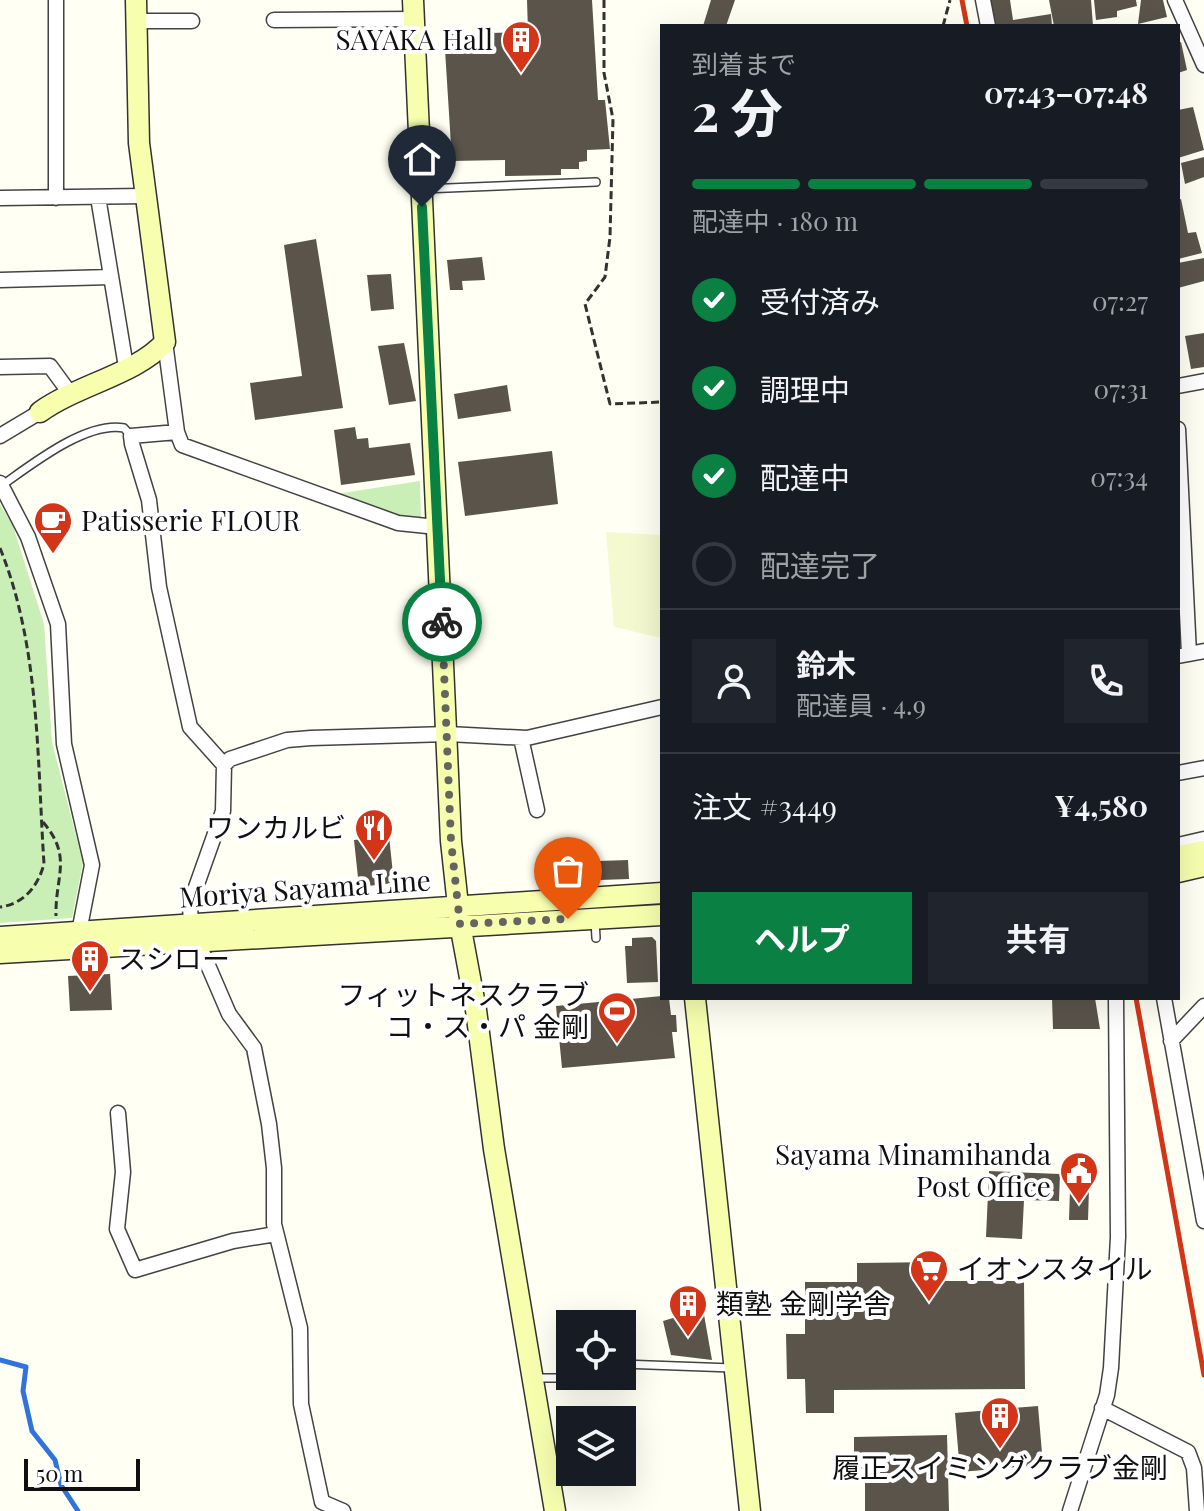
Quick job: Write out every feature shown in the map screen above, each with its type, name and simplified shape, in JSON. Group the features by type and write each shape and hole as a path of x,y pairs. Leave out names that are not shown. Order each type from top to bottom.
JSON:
{"main road":[{"path":"40,412 69,392 154,355 165,342 144,196 136,0"},
{"path":"414,9 451,841 494,1149 555,1511"},
{"path":"1180,856 1204,851"},
{"path":"1180,873 1204,868"},
{"name":"Moriya Sayama Line","path":"0,953 194,934 459,915 660,893"},
{"name":"Moriya Sayama Line","path":"459,915 660,915"},
{"name":"Moriya Sayama Line","path":"0,937 79,932 194,934"},
{"path":"695,1000 750,1511"}],"street":[{"path":"56,0 56,198"},
{"path":"983,0 988,24"},
{"path":"1175,0 1183,28 1204,65"},
{"path":"274,20 414,9"},
{"path":"136,21 192,21"},
{"path":"0,198 144,196"},
{"path":"98,197 126,367"},
{"path":"0,280 111,277"},
{"path":"165,342 177,432 182,445 268,478 373,511 398,523 437,527"},
{"path":"0,367 50,366 69,392"},
{"path":"1180,386 1204,381"},
{"path":"0,436 40,412"},
{"path":"177,432 131,436 149,500 159,587 190,727 224,765 226,792 223,811 190,904 194,934 229,1014 254,1048 269,1124 276,1234 300,1328 301,1404 322,1502 343,1511"},
{"path":"1180,466 1190,654"},
{"path":"1,484 28,537 58,624 64,744 92,865 79,932"},
{"path":"224,765 230,759 287,740 448,734 521,738 660,707"},
{"path":"521,738 537,810"},
{"path":"1180,773 1204,768"},
{"path":"1180,845 1204,839"},
{"path":"1070,1511 1111,1368 1118,1237 1116,1000"},
{"path":"1164,1000 1204,1221"},
{"path":"1171,1041 1204,1006"},
{"path":"118,1113 123,1172 117,1229 135,1270 233,1241 276,1234"},
{"path":"1102,1408 1188,1452 1194,1468 1197,1511"}],"lane":[{"path":"421,189 596,182"},
{"path":"1,484 72,441 114,426 124,428 131,436"},
{"path":"595,917 596,938"},
{"path":"636,1365 733,1368"},
{"path":"532,1378 556,1378"}],"path":[{"path":"604,0 604,73 613,119 610,237 605,277 585,304 610,404 660,402"},
{"path":"944,24 950,0"},
{"path":"0,548 22,611 31,663 44,864 40,881 24,898 0,907"},
{"path":"41,820 58,839 62,865 55,897 56,923"}],"green space":[{"path":"420,481 421,523 402,520 336,494"},
{"path":"0,504 13,526 44,624 52,742 83,863 72,918 0,923"},
{"path":"606,532 660,535 660,638 614,627"}],"building":[{"name":"SAYAKA Hall","path":"527,0 592,0 598,100 605,100 610,149 587,150 587,161 579,162 579,169 561,169 561,175 505,176 505,160 452,161 444,34 528,32"},
{"path":"711,0 735,0 727,24 704,24"},
{"path":"989,0 1010,0 1013,20 1051,14 1052,24 993,24"},
{"path":"1049,0 1091,0 1093,24 1054,24"},
{"path":"1094,0 1136,0 1137,6 1117,11 1117,17 1096,20"},
{"path":"1141,0 1163,0 1167,17 1138,24"},
{"path":"1180,42 1187,70 1180,72"},
{"path":"1193,107 1204,150 1180,157 1180,110"},
{"path":"1204,157 1204,177 1185,184 1181,163"},
{"path":"1180,199 1188,233 1196,232 1202,253 1180,258"},
{"path":"316,239 343,408 255,420 250,383 302,376 284,245"},
{"path":"482,257 485,280 462,281 463,290 450,290 447,260"},
{"path":"1204,258 1204,281 1180,287 1180,263"},
{"path":"391,274 394,309 371,311 367,275"},
{"path":"1204,333 1204,367 1191,369 1185,336"},
{"path":"404,343 416,401 389,405 378,346"},
{"path":"507,385 511,411 458,419 454,394"},
{"path":"355,427 357,439 368,438 369,448 410,443 415,475 341,485 334,430"},
{"path":"552,451 558,504 465,516 458,462"},
{"name":"ワンカルビ","path":"389,836 394,883 359,887 354,840"},
{"path":"628,860 629,879 570,881 569,862"},
{"path":"652,937 656,941 658,982 627,983 625,946 632,946 632,938"},
{"name":"スシロー","path":"110,974 112,1010 70,1011 68,976"},
{"name":"フィットネスクラブ コ・ス・パ 金剛","path":"660,996 660,1000 669,1000 671,1015 676,1015 677,1032 672,1032 675,1058 562,1068 556,1006"},
{"path":"1052,1000 1095,1000 1100,1029 1053,1029"},
{"path":"989,1171 1060,1174 1059,1201 1024,1200 1022,1239 986,1237"},
{"path":"1070,1189 1089,1189 1088,1220 1069,1220"},
{"path":"943,1262 943,1281 1024,1281 1025,1389 834,1390 834,1413 806,1413 805,1379 787,1379 786,1334 805,1334 805,1282 857,1282 857,1263"},
{"name":"類塾 金剛学舎","path":"703,1309 712,1360 671,1355 663,1321"},
{"name":"履正スイミングクラブ金剛","path":"1038,1406 1043,1465 960,1472 955,1413"},
{"path":"947,1435 949,1511 865,1511 865,1469 854,1469 854,1437"}],"waterway":[{"path":"0,1360 26,1367 23,1391 32,1431 55,1460 61,1485 78,1511"}],"railway":[{"path":"962,0 967,24"},
{"path":"1136,1000 1204,1375"}],"way so far":[{"path":"442,622 451,841 460,924 568,919"}],"place":[{"name":"SAYAKA Hall","path":"521,74"},
{"name":"Patisserie FLOUR","path":"53,555"},
{"name":"ワンカルビ","path":"374,862"},
{"name":"スシロー","path":"90,993"},
{"name":"フィットネスクラブ コ・ス・パ 金剛","path":"617,1045"},
{"name":"Sayama Minamihanda Post Office","path":"1079,1205"},
{"name":"イオンスタイル","path":"929,1303"},
{"name":"類塾 金剛学舎","path":"688,1338"},
{"name":"履正スイミングクラブ金剛","path":"1000,1450"}],"route":[{"path":"422,207 442,622"}]}
